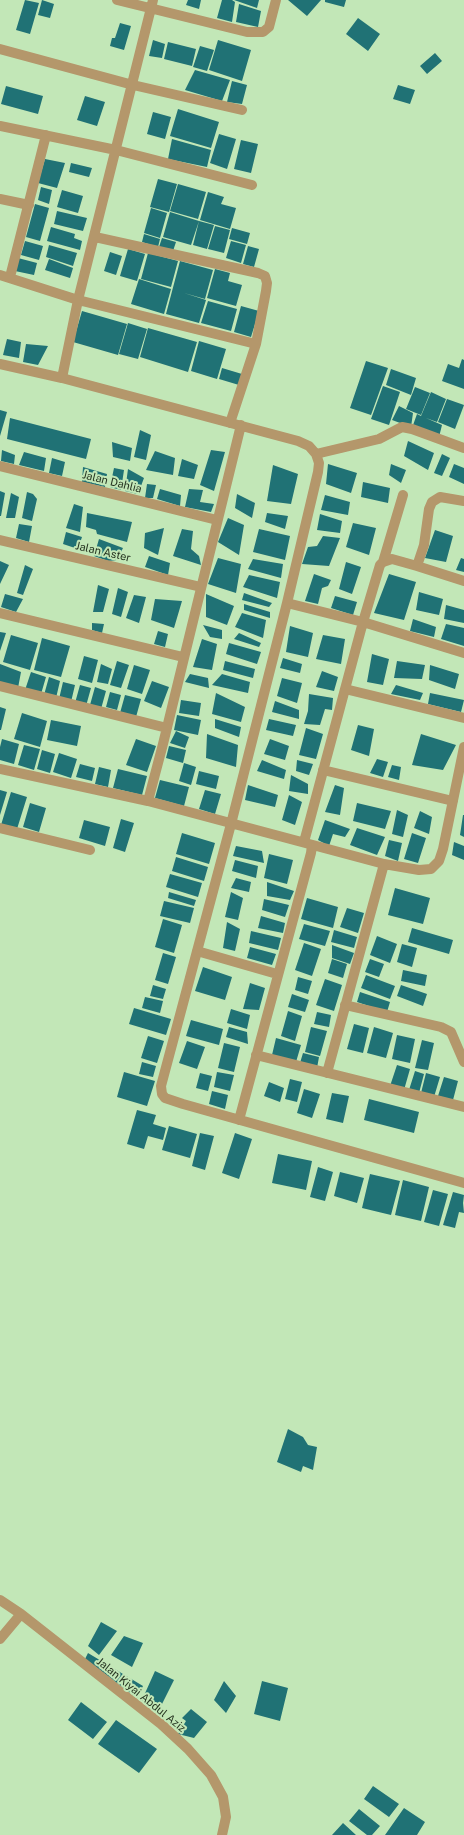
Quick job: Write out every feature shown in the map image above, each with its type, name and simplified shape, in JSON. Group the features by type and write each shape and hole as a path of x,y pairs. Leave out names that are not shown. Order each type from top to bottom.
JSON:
{"street":[{"path":"118,0 152,4 247,32 263,32 269,27 276,0"},
{"path":"62,378 78,300 133,85 152,4"},
{"path":"0,49 133,85 242,110"},
{"path":"0,126 116,150 252,185"},
{"path":"46,136 29,205 5,276 78,300 256,344"},
{"path":"0,199 29,205"},
{"path":"95,237 262,274 265,276 267,283 256,344 230,423"},
{"path":"0,364 62,378 298,441 309,446 316,454 319,463 318,472 287,603 231,824 161,1086 162,1094 164,1098 464,1183"},
{"path":"148,801 241,425"},
{"path":"316,454 379,439 402,427 412,428 464,448"},
{"name":"Jalan Dahlia","path":"0,466 217,520"},
{"path":"239,1120 277,974 311,853 308,843 323,770 377,572 383,562 402,495"},
{"path":"417,566 424,545 429,509 432,502 440,497 464,501"},
{"name":"Jalan Aster","path":"0,540 201,587"},
{"path":"383,562 392,560 417,566 464,581"},
{"path":"287,603 363,622 464,653"},
{"path":"0,613 183,657"},
{"path":"0,686 167,728"},
{"path":"345,689 464,718"},
{"path":"0,770 148,801 384,864 419,870 431,869 439,861 443,849 464,747"},
{"path":"323,770 453,801"},
{"path":"0,828 90,850"},
{"path":"327,1073 384,864"},
{"path":"197,951 277,974"},
{"path":"345,1005 441,1027 451,1032 464,1062"},
{"path":"256,1056 464,1107"},
{"name":"Jalan Kiyai Abdul Aziz","path":"0,1600 21,1614 162,1724 188,1749 210,1775 223,1797 226,1817 222,1835"},
{"path":"0,1639 21,1614"}],"building":[{"path":"25,0 39,3 30,34 16,30"},
{"path":"42,0 54,4 50,18 38,15"},
{"path":"188,0 201,0 199,9 186,5"},
{"path":"222,0 232,0 235,2 232,22 217,18"},
{"path":"234,0 259,0 257,8"},
{"path":"288,0 321,0 307,16"},
{"path":"325,0 346,0 344,7 325,2"},
{"path":"239,4 261,11 258,27 236,22"},
{"path":"358,18 380,34 368,51 346,34"},
{"path":"120,23 131,26 124,50 110,46 112,38 115,38"},
{"path":"153,40 165,44 162,58 149,56"},
{"path":"218,40 251,50 242,81 209,70"},
{"path":"168,42 196,49 192,66 164,59"},
{"path":"200,46 214,50 207,71 193,67"},
{"path":"435,53 442,61 427,74 420,66"},
{"path":"195,70 230,80 222,101 185,90"},
{"path":"232,81 247,85 242,104 227,102"},
{"path":"398,85 415,90 410,104 393,99"},
{"path":"6,86 43,96 38,114 1,104"},
{"path":"85,96 105,102 97,126 77,120"},
{"path":"178,109 219,122 211,148 170,136"},
{"path":"153,112 171,117 165,139 147,134"},
{"path":"219,134 236,139 227,169 210,163"},
{"path":"172,139 211,150 207,167 168,159"},
{"path":"241,140 258,144 251,173 234,169"},
{"path":"45,159 65,163 57,188 38,183"},
{"path":"71,163 92,168 89,177 69,172"},
{"path":"158,179 177,184 169,212 150,207"},
{"path":"178,184 206,192 198,219 170,211"},
{"path":"41,187 52,190 49,204 38,200"},
{"path":"62,190 83,196 78,213 57,207"},
{"path":"208,192 224,197 221,204 236,208 230,229 200,220"},
{"path":"35,204 49,208 40,241 26,237"},
{"path":"151,208 167,213 160,238 144,233"},
{"path":"57,211 87,218 83,231 54,224"},
{"path":"170,212 199,221 191,245 163,237"},
{"path":"199,221 214,225 207,249 193,245"},
{"path":"215,226 230,230 224,253 208,249"},
{"path":"51,227 75,234 74,238 82,241 80,250 47,241"},
{"path":"232,228 250,233 247,244 229,239"},
{"path":"144,234 160,239 158,247 142,242"},
{"path":"162,238 176,242 173,251 159,247"},
{"path":"25,241 43,246 39,260 21,255"},
{"path":"231,241 246,245 241,263 226,258"},
{"path":"49,245 77,253 73,266 46,257"},
{"path":"248,246 259,249 254,267 243,264"},
{"path":"128,249 145,254 137,281 120,276"},
{"path":"110,252 122,256 116,275 104,271"},
{"path":"148,253 178,261 171,287 141,279"},
{"path":"18,258 37,263 34,275 15,271"},
{"path":"49,259 73,268 70,278 45,270"},
{"path":"180,261 213,270 205,299 184,293 206,300 199,323 166,314"},
{"path":"215,269 230,273 228,281 242,285 236,306 207,298"},
{"path":"139,279 171,289 164,314 131,304"},
{"path":"208,301 237,309 231,331 201,323"},
{"path":"241,306 259,311 251,337 234,332"},
{"path":"82,311 127,324 118,355 73,342"},
{"path":"128,323 147,329 138,359 119,354"},
{"path":"148,328 197,342 188,372 140,357"},
{"path":"7,339 21,342 19,358 3,355"},
{"path":"199,341 226,349 217,379 191,371"},
{"path":"26,344 48,346 38,365 23,362"},
{"path":"462,359 464,360 464,389 442,381 448,364 459,368"},
{"path":"366,361 388,368 371,415 350,408"},
{"path":"222,368 242,374 239,385 219,379"},
{"path":"391,369 416,378 411,395 386,385"},
{"path":"383,386 400,392 389,425 371,419"},
{"path":"415,387 430,393 421,415 406,409"},
{"path":"431,392 446,399 437,422 426,418 442,425 439,437 412,428 417,414 421,416"},
{"path":"447,399 464,405 455,429 438,422"},
{"path":"399,406 413,413 411,427 392,420"},
{"path":"0,410 7,412 0,436"},
{"path":"10,418 91,439 86,459 7,439"},
{"path":"140,430 151,435 146,460 134,457"},
{"path":"408,441 434,453 428,470 404,456"},
{"path":"112,442 132,448 130,461 113,457"},
{"path":"2,450 15,455 14,464 1,461"},
{"path":"211,450 225,452 214,491 200,485"},
{"path":"155,451 175,458 173,475 146,470"},
{"path":"24,452 46,458 44,471 19,465"},
{"path":"442,454 450,458 442,476 434,473"},
{"path":"52,458 65,462 62,476 49,473"},
{"path":"182,459 198,465 194,479 178,476"},
{"path":"328,464 357,473 351,493 326,484"},
{"path":"391,464 406,470 401,483 389,475"},
{"path":"454,464 464,468 464,484 449,477"},
{"path":"273,465 298,474 291,504 267,501"},
{"path":"83,467 107,474 105,487 82,482"},
{"path":"114,468 124,470 121,490 110,487"},
{"path":"128,469 144,478 138,494 125,491"},
{"path":"363,482 390,488 388,503 361,497"},
{"path":"147,484 156,485 153,498 145,498"},
{"path":"160,489 181,495 180,506 157,499"},
{"path":"189,489 203,490 200,502 214,504 211,512 185,507"},
{"path":"0,491 5,493 1,516 0,516"},
{"path":"27,492 33,494 37,499 32,521 22,518"},
{"path":"11,493 19,497 15,518 6,518"},
{"path":"237,494 255,503 252,518 235,508"},
{"path":"325,495 350,502 348,515 321,510"},
{"path":"74,504 83,507 80,532 66,528"},
{"path":"87,513 132,522 127,542 97,534 96,530 86,527"},
{"path":"267,513 288,516 285,529 265,522"},
{"path":"320,514 342,521 340,533 317,530"},
{"path":"228,518 244,525 239,555 218,542"},
{"path":"353,523 376,528 369,555 346,547"},
{"path":"19,524 32,526 29,542 16,538"},
{"path":"164,528 158,555 144,548 145,533"},
{"path":"182,529 193,531 191,549 199,556 201,565 173,556"},
{"path":"259,529 290,536 285,560 253,552"},
{"path":"435,530 453,536 446,562 425,558"},
{"path":"66,532 82,537 78,549 63,544"},
{"path":"323,536 340,538 329,566 302,564 308,547 317,546"},
{"path":"99,539 123,548 117,560 108,561 94,556"},
{"path":"149,556 170,563 168,575 145,567"},
{"path":"218,558 241,564 236,593 208,584"},
{"path":"461,558 464,559 464,572 456,570"},
{"path":"253,559 283,564 281,578 248,569"},
{"path":"0,561 9,565 0,584"},
{"path":"346,562 361,567 352,594 339,589"},
{"path":"25,565 33,569 23,595 17,593"},
{"path":"314,574 331,580 328,586 322,588 318,604 305,601"},
{"path":"389,574 416,582 404,620 374,613"},
{"path":"249,575 280,582 277,598 243,587"},
{"path":"98,585 109,589 103,612 93,612"},
{"path":"118,588 128,592 121,617 112,614"},
{"path":"419,592 443,599 439,615 416,610"},
{"path":"244,593 272,603 269,607 242,600"},
{"path":"5,594 23,599 16,612 1,607"},
{"path":"206,594 234,606 227,625 206,617"},
{"path":"134,595 146,597 139,623 126,618"},
{"path":"335,596 357,602 353,615 331,608"},
{"path":"155,599 182,601 174,628 151,620"},
{"path":"244,604 270,612 270,618 244,610"},
{"path":"446,605 464,610 464,623 444,619"},
{"path":"242,613 266,620 263,638 235,627"},
{"path":"413,619 436,627 434,637 410,631"},
{"path":"92,623 104,624 102,633 92,630"},
{"path":"446,624 464,628 464,646 441,639"},
{"path":"203,625 222,630 222,639 210,637"},
{"path":"290,626 313,633 308,657 286,652"},
{"path":"158,631 168,634 165,647 154,644"},
{"path":"0,632 6,633 0,651"},
{"path":"239,633 261,643 259,647 234,639"},
{"path":"11,635 38,643 30,670 3,662"},
{"path":"323,635 345,639 341,664 316,659"},
{"path":"42,638 70,646 61,677 34,670"},
{"path":"202,639 217,644 212,670 193,667"},
{"path":"229,643 261,652 257,664 226,654"},
{"path":"372,654 389,659 383,685 367,682"},
{"path":"84,656 98,660 92,683 78,679"},
{"path":"283,658 302,664 300,673 280,668"},
{"path":"117,661 129,665 121,688 110,685"},
{"path":"225,661 255,669 253,678 223,670"},
{"path":"397,661 425,665 422,679 394,678"},
{"path":"0,664 21,672 18,688 0,683"},
{"path":"101,664 112,669 108,684 97,682"},
{"path":"134,665 150,670 142,694 127,689"},
{"path":"430,665 459,674 455,689 429,680"},
{"path":"322,671 338,677 334,691 316,687"},
{"path":"31,672 46,677 41,694 25,690"},
{"path":"190,674 208,678 209,688 185,682"},
{"path":"222,674 250,682 248,693 212,685"},
{"path":"49,677 60,681 56,698 44,695"},
{"path":"282,678 302,683 297,703 277,696"},
{"path":"152,681 169,687 161,708 144,701"},
{"path":"63,682 75,685 71,702 59,699"},
{"path":"80,685 91,688 86,706 75,703"},
{"path":"396,685 423,693 420,700 391,694"},
{"path":"95,687 106,691 101,709 90,705"},
{"path":"110,692 121,695 117,710 106,707"},
{"path":"216,693 245,707 241,722 212,714"},
{"path":"430,693 464,700 461,712 428,704"},
{"path":"309,694 333,698 332,710 325,709 320,725 304,724 308,711"},
{"path":"125,695 141,699 136,717 120,713"},
{"path":"181,700 201,703 199,716 179,713"},
{"path":"275,701 299,710 299,719 272,712"},
{"path":"0,707 6,709 1,730 0,730"},
{"path":"22,713 47,721 40,747 14,739"},
{"path":"177,715 201,720 198,735 174,730"},
{"path":"215,719 241,727 239,737 215,728"},
{"path":"269,719 296,725 293,736 266,730"},
{"path":"51,720 81,726 77,746 47,740"},
{"path":"358,725 374,729 369,756 351,750"},
{"path":"306,728 323,734 316,759 299,755"},
{"path":"176,731 189,737 185,748 170,743"},
{"path":"207,734 238,745 236,767 206,758"},
{"path":"421,734 456,745 443,770 412,765"},
{"path":"2,739 19,744 14,764 0,760 0,747"},
{"path":"136,739 156,746 147,772 126,765"},
{"path":"270,739 289,746 285,760 264,754"},
{"path":"24,745 40,749 34,770 18,765"},
{"path":"169,746 186,750 183,763 166,758"},
{"path":"42,750 55,754 50,773 37,769"},
{"path":"59,753 77,759 71,778 53,772"},
{"path":"377,759 388,762 383,777 370,773"},
{"path":"262,760 286,770 284,779 257,771"},
{"path":"297,760 313,764 309,775 296,771"},
{"path":"184,763 196,767 191,785 179,781"},
{"path":"80,764 95,768 92,781 76,777"},
{"path":"392,765 401,767 399,780 388,777"},
{"path":"99,767 111,770 108,787 95,784"},
{"path":"118,769 147,776 142,795 113,788"},
{"path":"199,771 219,776 216,789 196,784"},
{"path":"291,775 308,784 308,794 289,791"},
{"path":"160,780 189,787 184,806 155,798"},
{"path":"248,785 278,795 275,807 245,800"},
{"path":"335,785 344,788 340,815 325,812"},
{"path":"0,790 7,792 0,815"},
{"path":"205,790 221,794 215,814 199,809"},
{"path":"11,792 27,797 17,829 1,825"},
{"path":"289,795 302,802 295,825 282,820"},
{"path":"30,803 46,808 39,832 23,827"},
{"path":"357,803 391,811 385,829 353,821"},
{"path":"397,810 408,815 403,837 392,834"},
{"path":"420,811 432,817 429,834 414,828"},
{"path":"464,815 464,837 460,835"},
{"path":"121,819 134,823 125,852 113,848"},
{"path":"84,820 110,827 105,846 79,838"},
{"path":"325,820 350,829 345,837 333,834 329,846 318,840"},
{"path":"357,828 385,837 377,855 350,845"},
{"path":"182,833 215,843 209,864 176,854"},
{"path":"412,833 426,838 418,863 404,859"},
{"path":"389,840 402,843 398,861 385,856"},
{"path":"454,842 464,846 464,860 452,855"},
{"path":"236,846 262,851 264,863 233,856"},
{"path":"269,854 293,860 287,884 264,878"},
{"path":"176,857 208,867 204,881 172,871"},
{"path":"235,860 258,866 256,878 232,871"},
{"path":"170,874 202,883 198,897 166,887"},
{"path":"236,878 251,882 249,892 231,888"},
{"path":"267,882 294,891 290,900 267,896"},
{"path":"395,888 430,898 423,924 388,915"},
{"path":"169,892 196,900 194,906 168,898"},
{"path":"231,892 243,898 238,920 225,917"},
{"path":"307,898 338,907 333,928 301,919"},
{"path":"264,899 289,905 285,917 262,910"},
{"path":"164,901 194,908 190,923 160,916"},
{"path":"347,908 364,913 358,933 340,927"},
{"path":"261,916 285,923 283,933 258,928"},
{"path":"163,919 182,925 174,953 155,947"},
{"path":"227,922 240,929 235,951 223,948"},
{"path":"304,924 330,931 325,946 299,939"},
{"path":"412,928 453,940 449,954 408,942"},
{"path":"334,930 357,937 354,948 331,942"},
{"path":"251,931 281,938 278,950 249,943"},
{"path":"377,936 397,944 390,963 370,955"},
{"path":"304,943 321,949 312,976 295,970"},
{"path":"402,944 417,948 412,967 397,962"},
{"path":"332,945 354,953 350,964 332,958"},
{"path":"250,947 276,954 272,965 247,958"},
{"path":"163,953 176,957 168,984 155,980"},
{"path":"332,959 347,964 343,978 328,973"},
{"path":"370,959 384,964 379,977 365,972"},
{"path":"203,967 232,977 225,1000 195,991"},
{"path":"403,970 427,975 425,986 401,981"},
{"path":"366,975 395,986 390,999 361,988"},
{"path":"298,977 312,981 308,994 295,990"},
{"path":"325,979 342,985 334,1011 316,1005"},
{"path":"250,983 265,988 259,1010 243,1009"},
{"path":"153,985 166,989 163,999 150,996"},
{"path":"401,985 427,994 423,1006 397,996"},
{"path":"360,992 390,1002 387,1012 357,1002"},
{"path":"292,994 309,1000 305,1012 288,1007"},
{"path":"145,997 163,1001 160,1013 142,1008"},
{"path":"134,1008 171,1019 166,1035 129,1024"},
{"path":"231,1009 250,1015 247,1029 227,1023"},
{"path":"288,1011 302,1016 295,1041 281,1036"},
{"path":"317,1012 331,1015 329,1027 314,1024"},
{"path":"191,1020 223,1029 219,1045 186,1036"},
{"path":"354,1024 369,1028 363,1053 347,1049"},
{"path":"229,1027 247,1032 248,1044 226,1037"},
{"path":"311,1027 327,1031 320,1056 305,1052"},
{"path":"374,1027 393,1033 386,1058 367,1053"},
{"path":"397,1035 415,1039 410,1063 392,1059"},
{"path":"148,1036 164,1041 157,1063 141,1058"},
{"path":"276,1038 301,1045 296,1062 272,1055"},
{"path":"422,1040 434,1043 428,1070 415,1068"},
{"path":"187,1041 205,1047 197,1069 179,1063"},
{"path":"224,1043 240,1047 234,1072 218,1068"},
{"path":"303,1053 319,1057 317,1068 300,1063"},
{"path":"142,1062 156,1066 153,1077 139,1074"},
{"path":"397,1065 410,1069 404,1090 390,1086"},
{"path":"415,1071 424,1074 419,1093 409,1090"},
{"path":"124,1072 155,1081 147,1106 117,1097"},
{"path":"217,1072 234,1075 230,1091 214,1087"},
{"path":"200,1073 212,1076 208,1091 196,1088"},
{"path":"426,1073 440,1077 434,1097 421,1093"},
{"path":"444,1077 458,1081 453,1100 438,1096"},
{"path":"290,1079 302,1082 297,1102 285,1099"},
{"path":"269,1082 284,1088 280,1102 264,1096"},
{"path":"304,1089 320,1094 312,1118 297,1113"},
{"path":"212,1091 228,1095 225,1109 209,1104"},
{"path":"332,1093 349,1096 343,1123 326,1119"},
{"path":"369,1099 419,1112 414,1133 364,1120"},
{"path":"137,1110 156,1115 153,1124 166,1128 163,1140 148,1136 144,1149 127,1144"},
{"path":"169,1126 197,1134 190,1158 162,1150"},
{"path":"200,1133 214,1136 205,1170 192,1166"},
{"path":"235,1133 252,1139 239,1179 222,1173"},
{"path":"278,1154 312,1161 306,1190 272,1183"},
{"path":"318,1167 333,1172 325,1201 310,1197"},
{"path":"340,1172 364,1178 357,1203 334,1196"},
{"path":"370,1174 400,1181 391,1215 362,1208"},
{"path":"403,1180 429,1187 421,1221 395,1215"},
{"path":"433,1190 448,1194 439,1226 424,1222"},
{"path":"453,1192 464,1195 464,1213 459,1212 455,1228 443,1225"},
{"path":"288,1429 303,1437 308,1445 317,1447 313,1470 303,1466 301,1472 277,1462"},
{"path":"101,1622 117,1631 99,1655 88,1646"},
{"path":"124,1636 143,1643 132,1667 111,1655"},
{"path":"88,1653 143,1686 137,1698 85,1659"},
{"path":"155,1671 174,1680 158,1712 142,1700"},
{"path":"224,1681 236,1696 226,1713 214,1700"},
{"path":"262,1681 288,1688 280,1721 254,1714"},
{"path":"81,1702 107,1722 93,1739 68,1720"},
{"path":"191,1709 207,1722 194,1738 178,1734 186,1721 182,1718"},
{"path":"116,1720 157,1749 139,1773 98,1744"},
{"path":"373,1786 399,1804 389,1817 364,1799"},
{"path":"404,1808 425,1822 417,1835 385,1835"},
{"path":"359,1809 380,1826 372,1835 367,1835 349,1821"},
{"path":"343,1823 356,1835 332,1835"}]}
